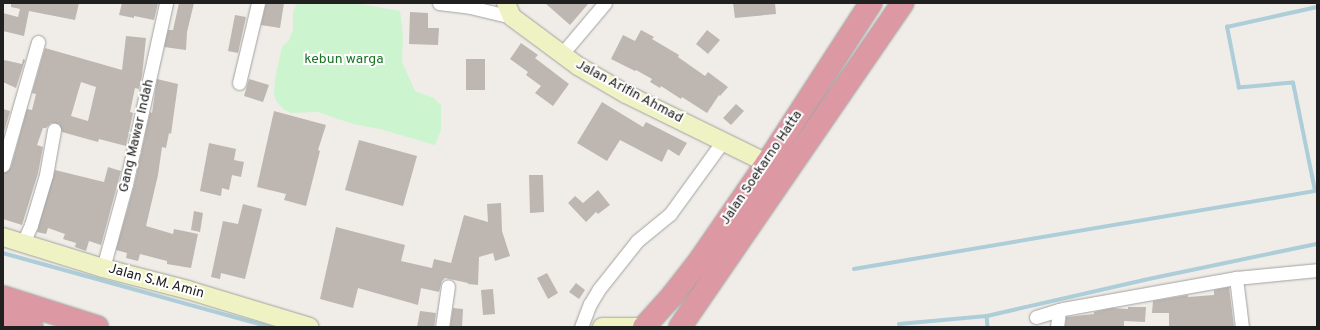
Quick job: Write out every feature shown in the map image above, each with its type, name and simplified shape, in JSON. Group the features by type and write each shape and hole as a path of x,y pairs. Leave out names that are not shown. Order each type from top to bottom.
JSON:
{"highway":[{"name":"Jalan Soekarno Hatta","path":"643,327 672,296 700,260 767,163 871,3"},
{"name":"Jalan Soekarno Hatta","path":"680,327 903,3"},
{"path":"3,297 98,327"},
{"path":"3,318 32,327"}],"street":[{"name":"Gang Mawar Indah","path":"104,268 126,184 166,3"},
{"path":"239,83 258,3"},
{"path":"439,3 509,10"},
{"path":"561,54 605,3"},
{"name":"Jalan Arifin Ahmad","path":"509,10 561,54 626,94 767,163"},
{"path":"3,165 38,42"},
{"path":"23,243 31,225 46,175 54,130"},
{"path":"581,327 590,304 599,289 637,241 670,214 724,141"},
{"name":"Jalan S.M. Amin","path":"3,237 104,268 188,290 310,327"},
{"path":"1036,316 1059,310 1236,278 1317,270"},
{"path":"1236,278 1242,327"},
{"path":"442,327 448,286"},
{"path":"1057,327 1059,310"},
{"path":"602,327 643,327"}],"green space":[{"name":"kebun warga","path":"297,3 355,3 400,11 403,36 402,62 415,91 434,98 441,105 441,130 435,145 380,129 353,124 318,112 291,113 283,109 276,101 274,92 275,79 282,47 289,40 293,30 293,12"}],"building":[{"path":"11,3 79,3 75,20 29,11 24,36 3,31 3,13 18,17 20,9 11,7"},
{"path":"122,3 158,3 154,20 119,15"},
{"path":"179,3 194,3 187,32 186,50 164,47 168,30 173,30"},
{"path":"266,3 284,3 280,28 261,25"},
{"path":"545,3 589,3 570,25"},
{"path":"733,3 775,3 776,14 735,18"},
{"path":"410,12 428,13 428,28 439,28 438,45 409,44"},
{"path":"235,15 246,17 238,53 228,51"},
{"path":"641,30 654,37 652,39 679,55 678,57 705,76 708,72 728,87 720,96 719,95 707,113 682,97 681,99 661,86 660,88 650,82 652,79 636,70 635,71 611,59 623,35 635,41"},
{"path":"707,30 720,40 708,54 696,44"},
{"path":"126,36 146,38 142,76 139,89 135,88 130,112 133,113 126,146 99,139 98,142 62,132 59,124 51,123 46,128 43,128 37,145 43,147 38,173 22,225 3,219 3,173 8,171 11,167 27,109 32,110 36,94 32,93 45,48 122,70","holes":["81,82 96,87 88,121 71,116"]},
{"path":"521,43 538,55 535,58 569,84 553,106 535,93 541,86 526,75 528,72 510,59"},
{"path":"23,59 25,60 16,88 3,82 4,60 22,64"},
{"path":"466,59 485,59 485,90 466,90"},
{"path":"157,79 178,84 171,134 169,133 166,148 162,147 158,175 146,226 173,234 174,229 198,234 191,268 167,264 167,261 140,254 138,261 126,258 127,253 116,250 134,186 150,112 152,113"},
{"path":"249,79 269,85 263,102 244,96"},
{"path":"602,102 643,127 646,122 687,143 679,156 668,149 662,162 620,140 607,161 577,143"},
{"path":"736,104 744,111 731,125 723,118"},
{"path":"3,109 10,111 3,136"},
{"path":"274,111 326,125 318,150 320,151 306,206 284,200 286,194 257,187"},
{"path":"359,140 417,156 403,206 345,190"},
{"path":"209,143 236,149 234,160 244,162 241,177 232,175 229,190 222,188 221,196 200,191"},
{"path":"108,167 121,171 101,245 89,241 86,251 75,247 76,243 63,239 65,234 48,228 46,234 37,232 55,170 104,182"},
{"path":"529,175 543,175 544,212 530,213"},
{"path":"598,190 610,205 598,214 596,212 586,222 568,203 575,196 583,203"},
{"path":"501,203 502,231 510,256 495,261 493,253 479,257 478,285 445,278 442,281 439,292 421,288 418,305 358,288 353,308 320,299 336,227 405,245 401,261 432,268 434,259 451,263 464,215 488,222 487,204"},
{"path":"243,204 262,209 245,279 221,273 220,279 211,277 223,221 238,224"},
{"path":"194,211 203,213 200,232 191,230"},
{"path":"547,273 558,293 548,299 537,278"},
{"path":"576,283 585,290 579,299 569,292"},
{"path":"1229,287 1234,327 1169,327 1169,313 1152,313 1153,301 1188,295 1188,297 1214,295 1214,290"},
{"path":"493,289 495,314 483,315 481,290"},
{"path":"1128,307 1146,307 1145,322 1124,321 1124,326 1116,327 1065,327 1066,317 1094,314 1094,312 1112,308 1128,309"},
{"path":"453,308 463,309 462,327 450,327"},
{"path":"420,311 436,313 434,327 417,327"}],"waterway":[{"path":"854,269 1315,191 1293,83 1239,88 1227,27 1317,7"},
{"path":"899,324 987,316 1144,280 1317,244"},
{"path":"3,253 270,327"},
{"path":"987,316 988,327"}]}
